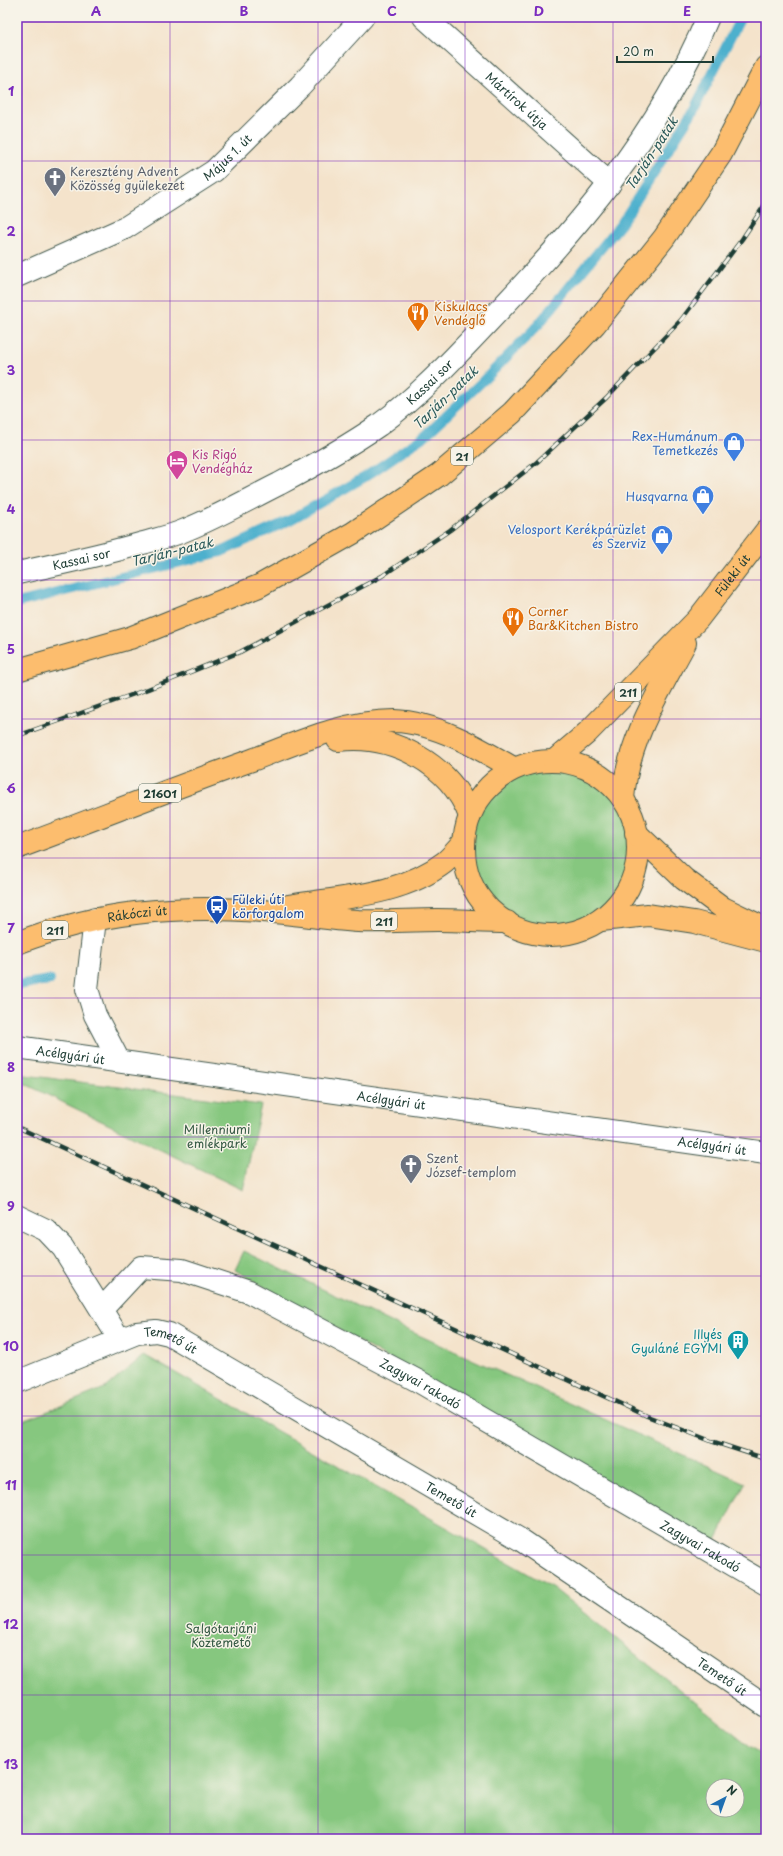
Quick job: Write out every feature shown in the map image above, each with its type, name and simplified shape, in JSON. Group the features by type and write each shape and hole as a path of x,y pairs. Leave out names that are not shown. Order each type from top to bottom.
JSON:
{"main road":[{"name":"21","path":"17,670 130,638 259,586 353,533 439,475 512,413 595,324 664,238 721,154 766,67"},
{"name":"Füleki út","path":"698,619 766,531"},
{"name":"211","path":"554,761 587,734 698,619"},
{"name":"211","path":"623,799 626,775 646,716 698,619"},
{"name":"21601","path":"24,845 289,746 349,726 395,721 414,724 462,740 514,768"},
{"name":"21601","path":"289,746 361,738 378,740 396,745 419,757 438,771 459,794 470,816"},
{"name":"211","path":"541,760 554,761 570,762 597,773 619,792 634,817 639,846 635,874 622,900 601,920 575,933 547,936 518,929 494,914 475,892 465,865 464,836 472,808 490,785 514,768 541,760"},
{"path":"636,833 684,879 723,908 766,929"},
{"name":"211","path":"261,911 393,889 417,878 445,862 464,842"},
{"name":"Rákóczi út","path":"17,944 67,926 95,919 148,911 202,908 261,911"},
{"name":"211","path":"261,911 359,921 438,920 507,922"},
{"path":"601,920 648,915 694,922 766,941"}],"street":[{"name":"Május 1. út","path":"17,276 124,228 214,170 300,86 363,17"},
{"name":"Mártírok útja","path":"424,17 610,184"},
{"name":"Kassai sor","path":"17,573 117,550 180,532 224,514 329,457 379,424 427,385 462,349 530,278 610,184 652,125 695,47 708,17"},
{"path":"95,919 87,989 95,1015 119,1061"},
{"name":"Acélgyári út","path":"17,1047 766,1153"},
{"path":"17,1216 46,1230 54,1238 68,1255 120,1340"},
{"name":"Zagyvai rakodó","path":"102,1309 141,1268 182,1270 249,1292 418,1380 766,1584"},
{"name":"Temető út","path":"17,1382 137,1333 156,1331 176,1337 521,1540 766,1706"}],"green space":[{"path":"542,761 560,761 584,767 613,786 632,815 638,839 638,857 632,881 613,910 584,929 560,935 542,935 518,929 489,910 470,881 464,857 464,839 470,815 489,786 518,767"},
{"name":"Millenniumi emlékpark","path":"17,1074 261,1105 243,1190 17,1080"},
{"path":"244,1251 392,1323 745,1483 713,1546 235,1270"},
{"name":"Salgótarjáni Köztemető","path":"144,1355 553,1588 766,1759 766,1839 17,1839 17,1423 107,1387"}],"waterway":[{"name":"Tarján-patak","path":"17,603 221,552 290,520 365,477 426,435 489,375 538,325 621,224 693,111 741,17"},
{"path":"17,985 50,980"}],"railway":[{"path":"17,736 148,689 240,652 382,576 450,530 537,462 606,398 681,320 742,239 766,203"},
{"path":"17,1127 647,1416 711,1441 766,1459"}],"place":[{"name":"Keresztény Advent Közösség gyülekezet","path":"55,198"},
{"name":"Kiskulacs Vendéglő","path":"418,332"},
{"name":"Rex-Humánum Temetkezés","path":"734,462"},
{"name":"Kis Rigó Vendégház","path":"177,480"},
{"name":"Husqvarna","path":"703,516"},
{"name":"Velosport Kerékpárüzlet és Szerviz","path":"662,556"},
{"name":"Corner Bar&Kitchen Bistro","path":"513,638"},
{"name":"Füleki úti körforgalom","path":"217,926"},
{"name":"Szent József-templom","path":"411,1184"},
{"name":"Illyés Gyuláné EGYMI","path":"738,1360"}]}
